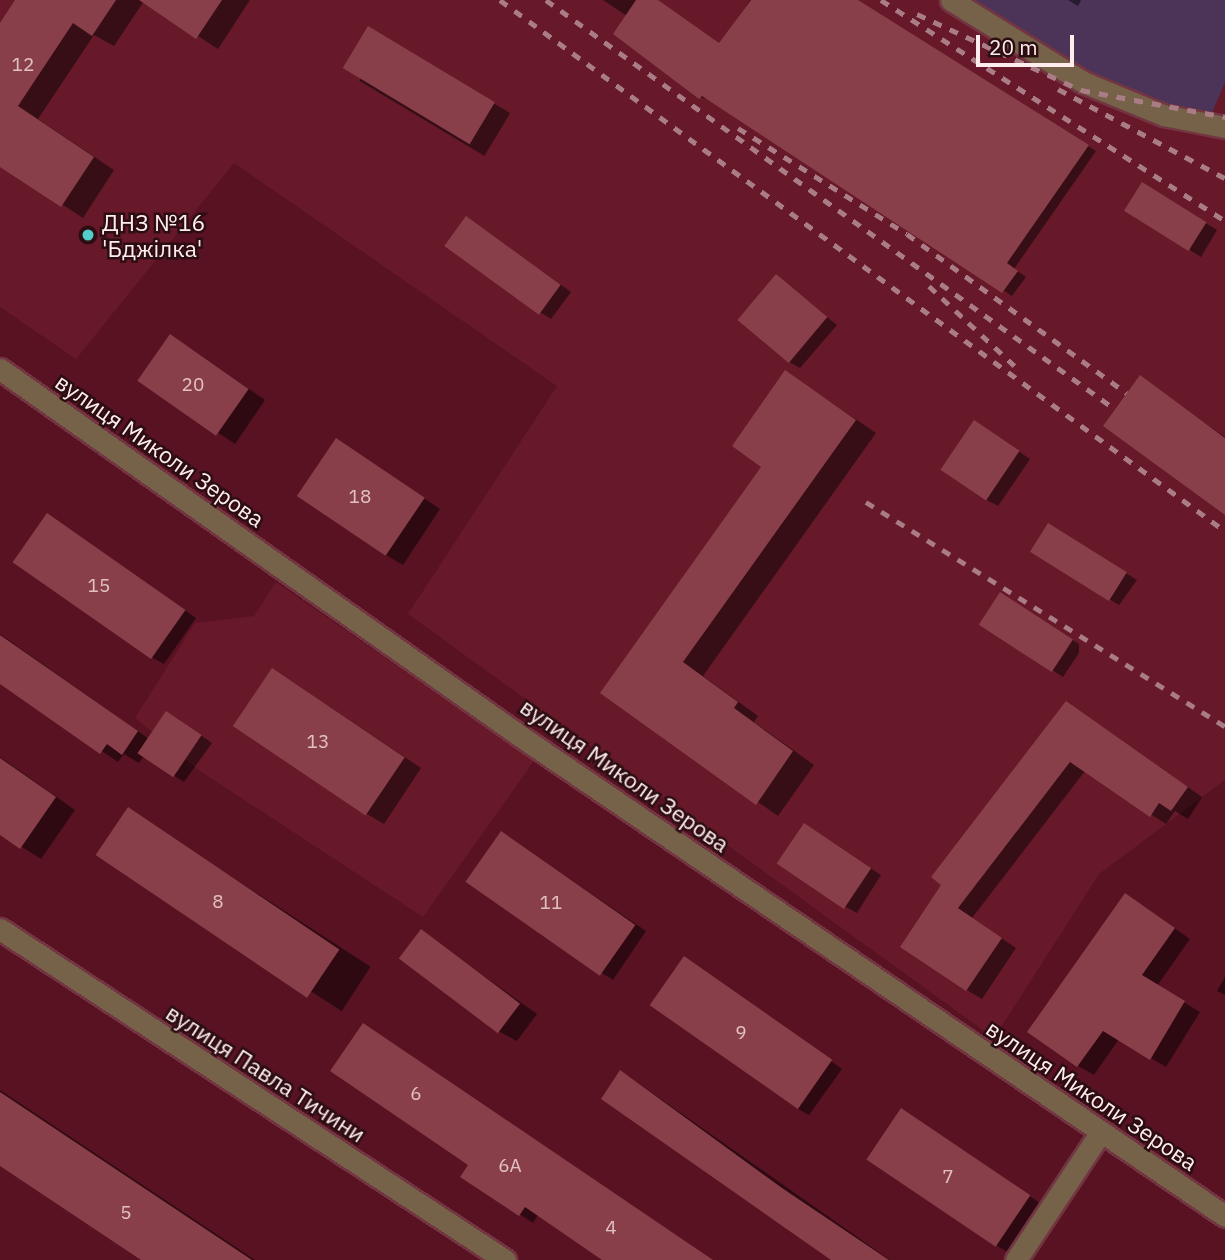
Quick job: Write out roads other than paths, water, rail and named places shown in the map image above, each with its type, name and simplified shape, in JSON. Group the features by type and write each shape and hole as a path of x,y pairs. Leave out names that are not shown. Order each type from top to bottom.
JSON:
{"street":[{"path":"951,0 1083,82 1163,115 1225,127"},
{"name":"вулиця Миколи Зерова","path":"0,369 526,740 1225,1216"},
{"name":"вулиця Павла Тичини","path":"0,929 505,1260"},
{"path":"1016,1260 1100,1133"}],"railway":[{"path":"500,0 1225,531"},
{"path":"546,0 1115,409"},
{"path":"881,0 1225,221"},
{"path":"917,14 1081,90 1225,117"},
{"path":"1058,89 1225,178"},
{"path":"738,128 907,234 1127,393"},
{"path":"929,286 1019,370"},
{"path":"866,502 1225,726"}],"place":[{"name":"ДНЗ №16 'Бджілка'","path":"88,235"}]}
